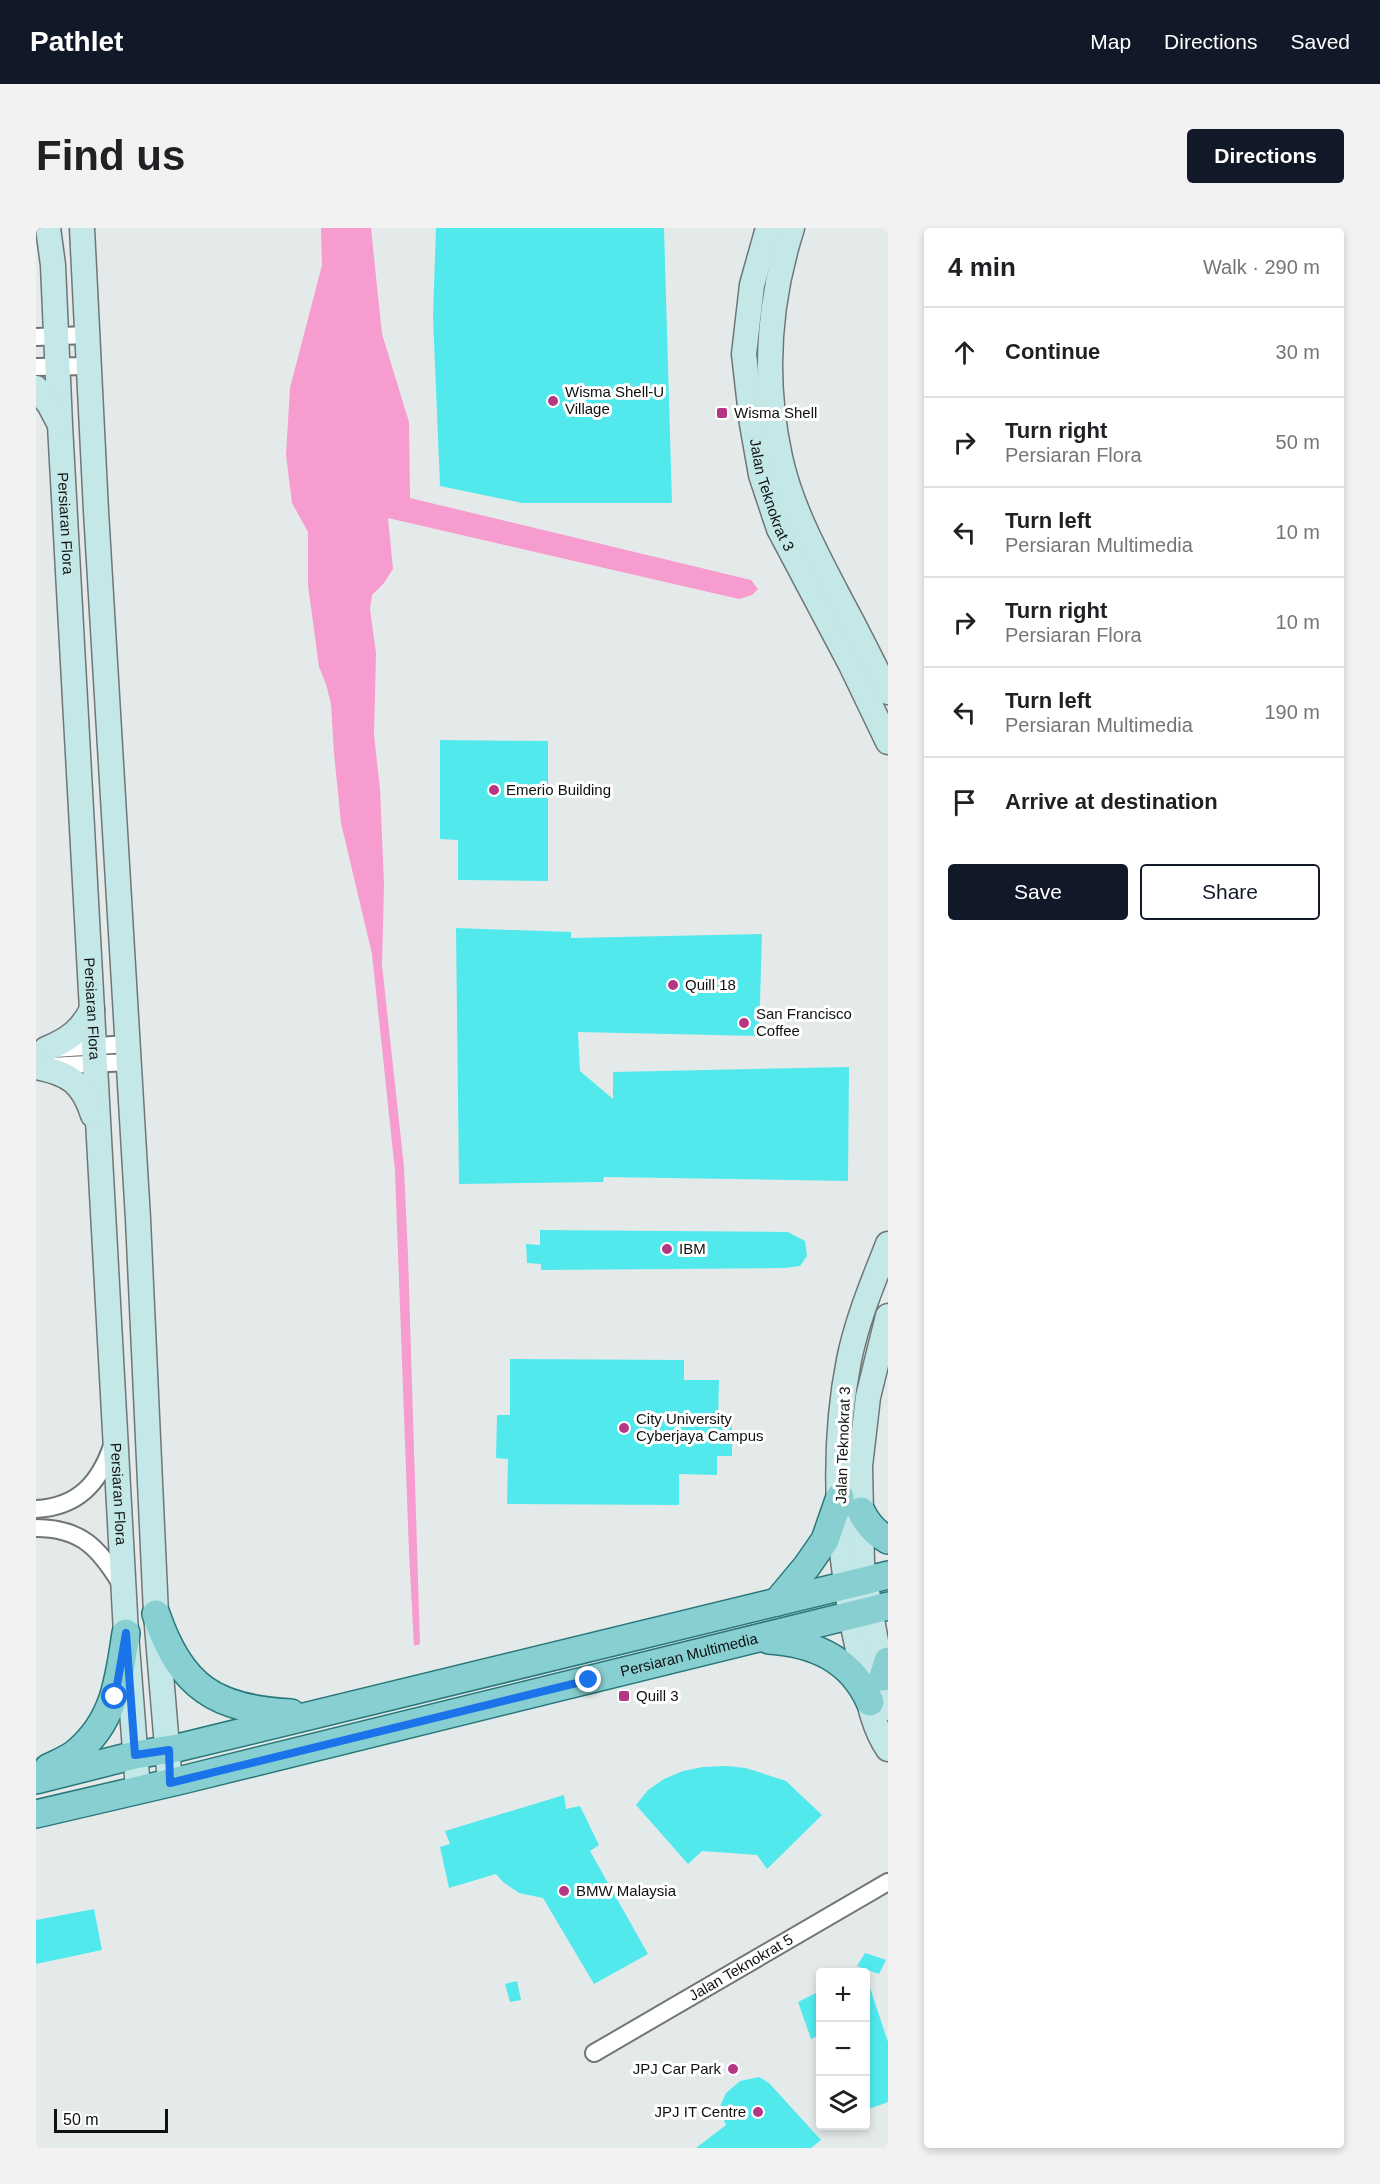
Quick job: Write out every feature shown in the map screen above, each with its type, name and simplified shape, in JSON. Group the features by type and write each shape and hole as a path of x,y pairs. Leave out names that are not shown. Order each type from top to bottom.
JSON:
{"main road":[{"path":"43,332 48,311 53,265 48,228"},
{"name":"Persiaran Flora","path":"82,228 141,1279 156,1614 170,1783"},
{"name":"Jalan Teknokrat 3","path":"768,228 752,285 744,354 752,424 761,475 779,529 888,742"},
{"name":"Jalan Teknokrat 3","path":"792,228 772,311 770,346 771,395 780,458 791,493 816,555 888,692"},
{"name":"Persiaran Flora","path":"43,332 47,367 60,425 123,1587 138,1789"},
{"path":"36,387 49,404 60,425"},
{"path":"92,1009 80,1029 39,1058 72,1079 88,1101 97,1129"},
{"name":"Jalan Teknokrat 3","path":"870,1610 850,1504 841,1421 849,1359 863,1311 888,1244"},
{"name":"Jalan Teknokrat 3","path":"850,1504 861,1466 868,1397 888,1316"},
{"path":"777,1602 807,1566 850,1504 876,1533 888,1540"},
{"name":"Persiaran Multimedia","path":"36,1780 135,1755 169,1750 866,1581"},
{"path":"870,1610 885,1669 879,1705"},
{"path":"870,1610 879,1705 879,1735 888,1749"},
{"name":"Persiaran Multimedia","path":"36,1814 870,1610"},
{"path":"156,1614 165,1640 176,1658 189,1676 204,1690 225,1702 247,1709 321,1713"},
{"path":"36,1773 76,1754 99,1728 115,1697 126,1633"},
{"path":"753,1639 789,1642 827,1654 854,1675 879,1705"}],"street":[{"path":"43,332 87,335"},
{"path":"47,367 89,366"},
{"path":"39,1058 128,1053"},
{"path":"36,1509 59,1507 78,1497 96,1478 106,1463 115,1437"},
{"path":"36,1528 73,1533 86,1541 100,1552 123,1587"},
{"name":"Jalan Teknokrat 5","path":"594,2053 888,1882"}],"shaded area":[{"path":"321,228 371,228 382,334 409,422 410,498 751,580 758,589 752,595 739,599 388,518 393,569 372,595 370,609 376,653 374,735 380,789 384,884 382,965 404,1167 408,1255 420,1644 414,1646 395,1171 372,954 341,823 331,704 319,667 308,585 308,532 292,503 286,455 290,388 322,265"}],"building":[{"name":"Wisma Shell-U Village","path":"436,228 664,228 672,503 522,503 440,486 433,317"},
{"name":"Emerio Building","path":"440,740 548,741 548,881 458,880 458,840 440,839"},
{"path":"456,928 571,932 571,938 762,934 759,1036 578,1032 580,1071 613,1099 613,1072 849,1067 848,1181 604,1177 603,1182 459,1184"},
{"name":"IBM","path":"540,1230 788,1232 805,1241 807,1256 800,1266 784,1268 541,1270 541,1264 527,1263 526,1244 540,1245"},
{"path":"510,1359 684,1360 684,1380 719,1380 718,1419 732,1420 732,1456 717,1456 717,1475 679,1474 679,1505 507,1504 508,1459 496,1458 497,1415 510,1415"},
{"path":"726,1766 746,1768 786,1781 822,1815 767,1869 757,1855 702,1851 688,1864 636,1805 648,1790 664,1779 683,1771"},
{"name":"BMW Malaysia","path":"564,1795 566,1809 580,1806 599,1845 590,1851 648,1954 594,1984 543,1898 519,1893 496,1874 449,1888 440,1847 450,1844 445,1831"},
{"path":"94,1909 102,1950 36,1964 36,1920"},
{"path":"865,1953 886,1960 879,1974 870,1971 870,1968 857,1966"},
{"path":"517,1981 521,2000 510,2002 505,1984"},
{"path":"870,1988 888,2042 888,2102 870,2109"},
{"path":"816,1993 816,2037 811,2039 798,2002"},
{"name":"JPJ IT Centre","path":"759,2077 769,2083 821,2140 811,2148 696,2148 726,2125 719,2109 726,2093 740,2081"}],"place":[{"name":"Wisma Shell-U Village","path":"553,401"},
{"name":"Wisma Shell","path":"722,413"},
{"name":"Emerio Building","path":"494,790"},
{"name":"Quill 18","path":"673,985"},
{"name":"San Francisco Coffee","path":"744,1023"},
{"name":"IBM","path":"667,1249"},
{"name":"City University Cyberjaya Campus","path":"624,1428"},
{"name":"Quill 3","path":"624,1696"},
{"name":"BMW Malaysia","path":"564,1891"},
{"name":"JPJ Car Park","path":"733,2069"},
{"name":"JPJ IT Centre","path":"758,2112"}],"route":[{"path":"115,1697 126,1633 135,1755 169,1750 170,1783 589,1680"}]}
